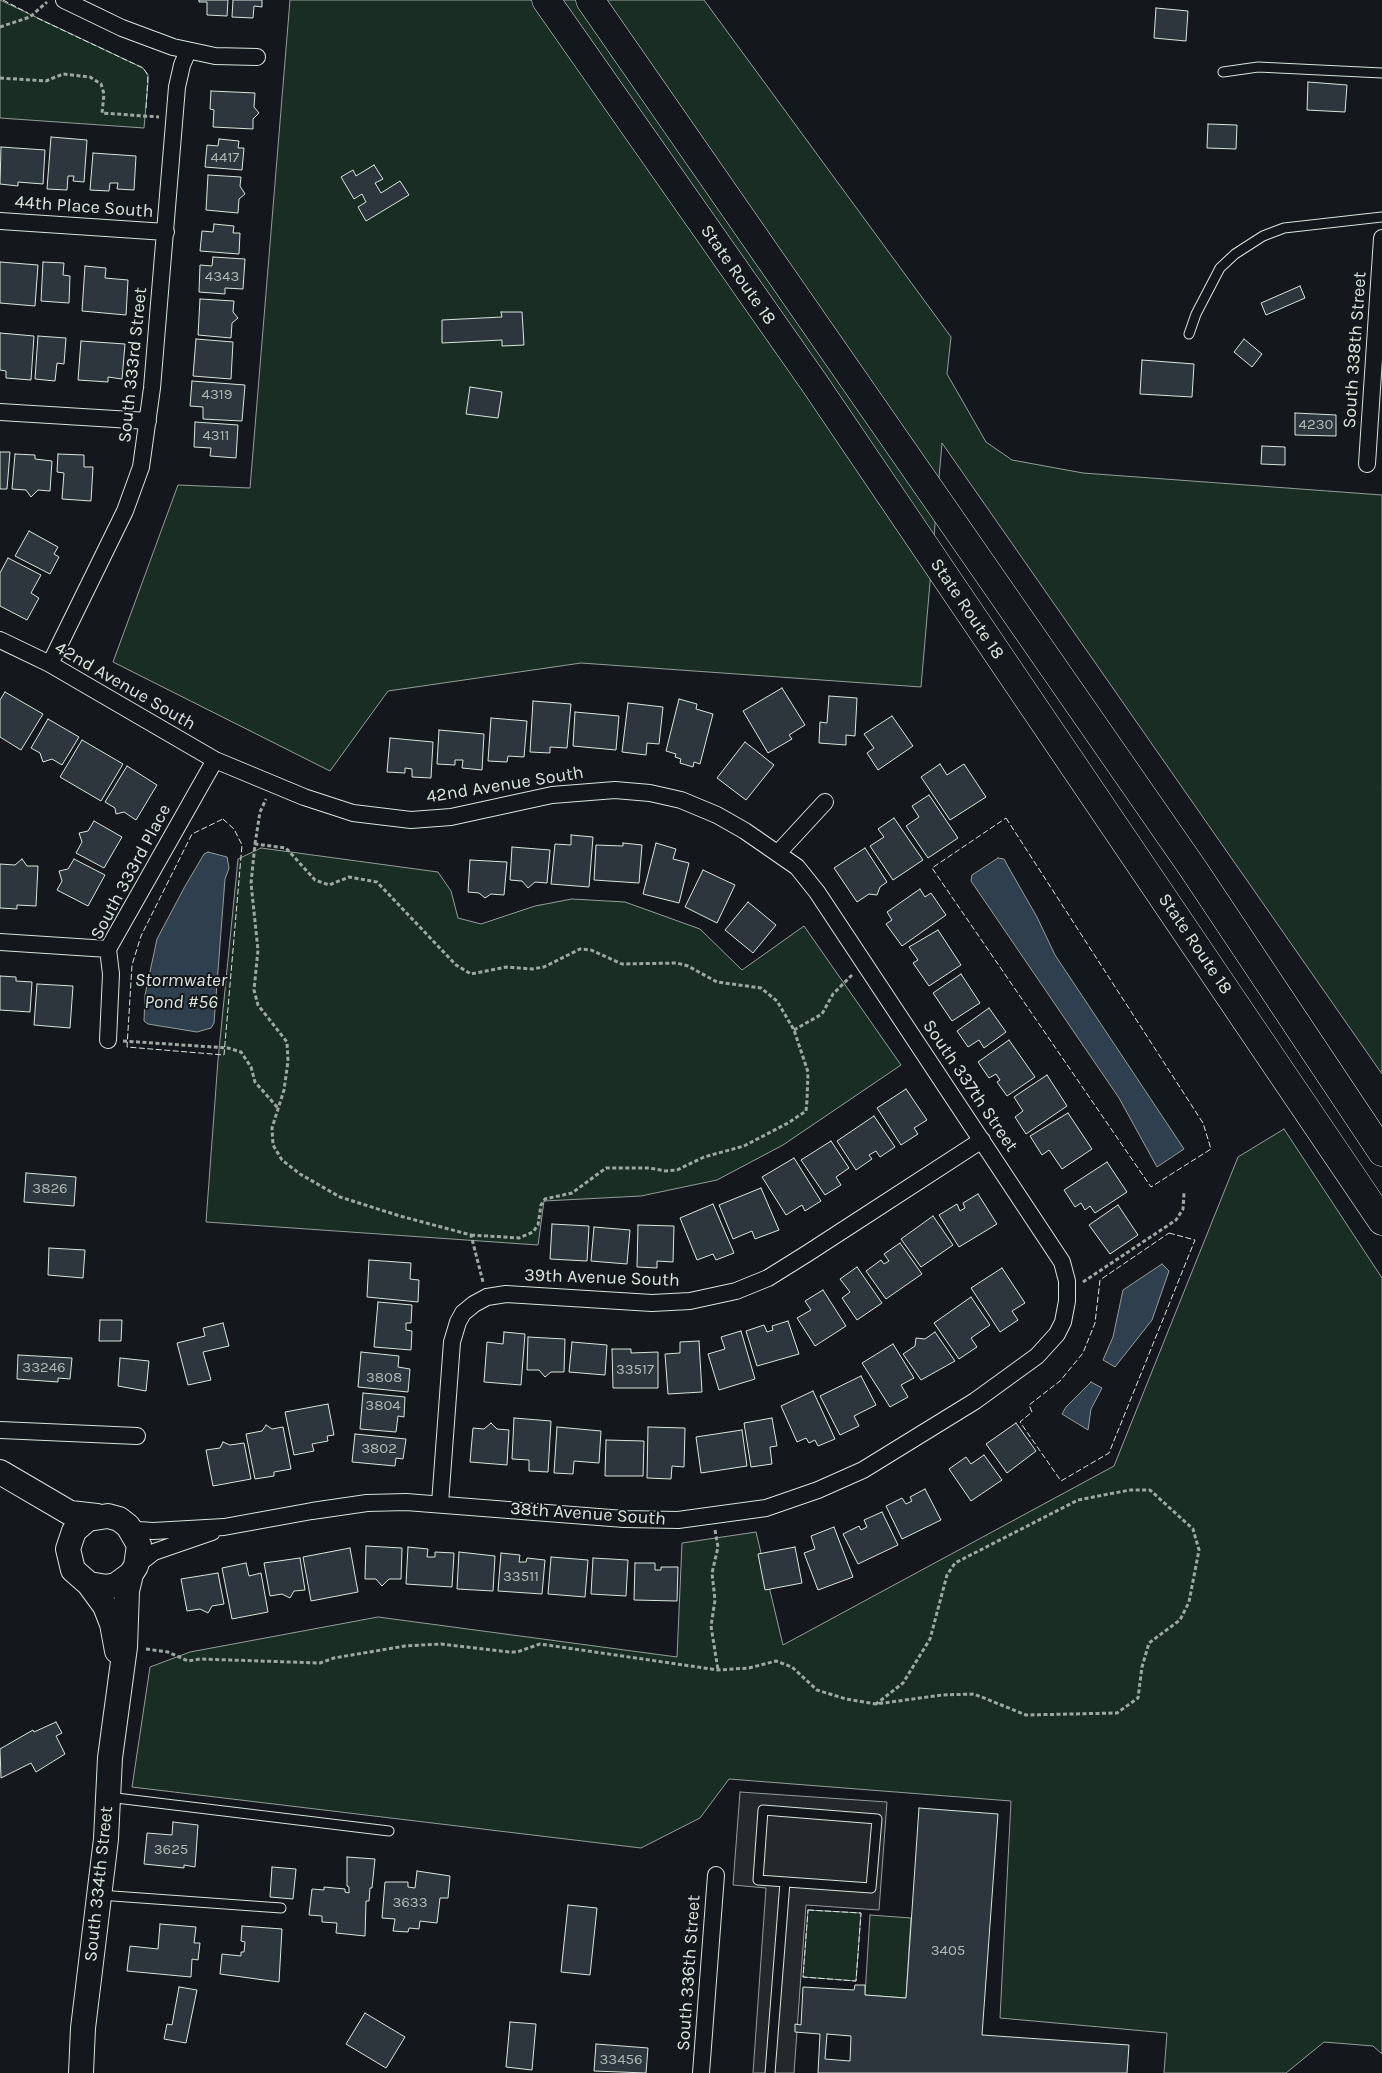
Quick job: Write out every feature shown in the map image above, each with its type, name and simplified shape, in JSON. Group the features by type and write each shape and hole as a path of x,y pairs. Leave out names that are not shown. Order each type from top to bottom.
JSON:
{"highway":[{"name":"State Route 18","path":"546,0 820,392 1382,1222"},
{"name":"State Route 18","path":"590,0 1188,861 1382,1152"}],"street":[{"path":"64,0 122,28 188,52 215,56 257,57"},
{"name":"South 333rd Street","path":"50,664 132,496 141,468 148,422 179,75 188,52"},
{"name":"44th Place South","path":"0,221 166,232"},
{"name":"South 338th Street","path":"1367,464 1382,238"},
{"path":"0,412 148,422"},
{"name":"42nd Avenue South","path":"0,640 50,664 215,760 272,784 353,813 411,820 471,814 538,797 568,792 615,790 650,793 696,806 745,831 797,867 816,892"},
{"name":"South 333rd Place","path":"108,1040 111,974 108,950 215,760"},
{"path":"778,853 825,802"},
{"name":"South 337th Street","path":"816,892 1062,1262 1068,1292 1066,1310"},
{"path":"0,942 108,950"},
{"name":"39th Avenue South","path":"440,1503 454,1331 463,1313 474,1304 487,1297 522,1294 675,1302 736,1291 768,1278 982,1140"},
{"name":"38th Avenue South","path":"128,1526 139,1530 153,1531 224,1527 312,1510 368,1503 440,1503 624,1519 678,1520 766,1508 818,1490 863,1470 974,1401 1038,1356 1057,1334 1066,1310"},
{"path":"0,1430 137,1436"},
{"path":"10,1478 70,1513 108,1516 128,1526 139,1544 134,1570 124,1581 107,1587 88,1584 73,1570 68,1549 61,1534 46,1513 10,1478"},
{"path":"68,1549 74,1532 88,1519 97,1516"},
{"name":"38th Avenue South","path":"134,1570 154,1552 224,1527"},
{"name":"South 334th Street","path":"81,2073 83,2028 99,1895 110,1758 125,1647 127,1591 134,1570"},
{"name":"South 334th Street","path":"88,1584 105,1606 117,1642 118,1695"},
{"name":"South 336th Street","path":"701,2073 716,1875"}],"lane":[{"path":"1222,72 1258,68 1382,73"},
{"path":"1189,334 1196,314 1220,268 1235,254 1263,236 1284,228 1382,216"},
{"path":"108,1797 389,1831"},
{"path":"763,1810 877,1819 872,1888 785,1882 758,1880 763,1810"},
{"path":"770,2073 785,1882"},
{"path":"99,1895 281,1908"}],"path":[{"path":"0,27 30,17 49,0"},
{"path":"0,78 53,81 63,74 90,77 101,84 104,94 102,113 175,118"},
{"path":"255,844 286,848 315,880 329,885 349,877 377,882 456,965 471,974 506,967 532,969 544,967 580,949 591,950 622,964 677,963 688,966 716,982 761,988 776,1001 794,1030 808,1072 806,1111 788,1124 744,1146 704,1158 676,1170 666,1172 650,1168 606,1168 572,1193 545,1199 541,1205 538,1225 533,1232 519,1238 471,1235 400,1216 340,1197 300,1174 282,1160 273,1145 272,1128 284,1090 288,1061 287,1042 258,1005 254,990 258,950 250,883 255,844 260,812 272,784"},
{"path":"794,1030 822,1014 835,992 864,965"},
{"path":"108,1040 228,1048 241,1052 251,1067 255,1082 278,1108"},
{"path":"1068,1292 1176,1220 1183,1210 1184,1193"},
{"path":"471,1235 487,1297"},
{"path":"125,1647 161,1650 188,1660 320,1663 334,1658 405,1646 441,1644 517,1652 540,1644 718,1670 749,1668 776,1660 792,1667 817,1690 846,1700 876,1704 942,1695 974,1694 1026,1715 1117,1713 1138,1698 1142,1667 1149,1643 1180,1620 1189,1602 1199,1550 1193,1529 1150,1490 1130,1490 1078,1500 955,1563 947,1575 930,1639 903,1683 876,1704"},
{"path":"712,1516 718,1547 712,1573 715,1600 711,1626 718,1670"}],"green space":[{"path":"0,0 143,68 148,75 144,128 0,118"},
{"path":"290,0 704,0 951,337 947,374 986,442 1012,460 1083,473 1382,495 1382,1074 942,443 921,687 581,663 388,691 330,771 113,662 178,485 250,488"},
{"path":"261,848 438,872 451,891 458,918 481,924 535,906 572,899 625,902 700,929 742,970 804,926 901,1065 783,1145 717,1180 641,1196 544,1201 538,1245 206,1222 218,1060 238,859"},
{"path":"1284,1129 1382,1278 1382,2054 1373,2046 1324,2042 1286,2073 1164,2073 1167,2033 1000,2018 1011,1801 729,1779 700,1818 641,1848 132,1787 150,1667 190,1652 378,1617 677,1657 682,1543 756,1532 783,1645 1114,1466 1238,1157"},
{"path":"808,1910 861,1913 856,1981 803,1977"},
{"path":"870,1915 911,1918 906,1998 865,1995"}],"shaded area":[{"path":"740,1792 887,1802 879,1910 806,1905 794,2073 753,2073 766,1888 733,1885"}],"water":[{"name":"Stormwater Pond #56","path":"208,852 227,857 229,868 225,879 214,1023 211,1028 197,1032 148,1024 144,1021 145,995 157,939 184,888 204,854"},
{"path":"998,858 1004,859 1037,917 1055,955 1184,1149 1157,1167 1119,1098 971,881 972,875"},
{"path":"1162,1264 1169,1271 1152,1320 1115,1367 1103,1360 1113,1337 1123,1290"},
{"path":"1091,1382 1102,1388 1091,1409 1088,1430 1062,1414 1066,1407"}],"building":[{"path":"199,0 228,0 227,16 207,15 207,2 199,2"},
{"path":"233,0 262,0 262,7 254,6 253,18 232,17"},
{"path":"1156,8 1188,11 1186,41 1154,38"},
{"path":"1308,82 1347,85 1345,112 1307,110"},
{"path":"211,91 255,93 254,107 259,113 253,119 253,129 213,127 214,110 210,109"},
{"path":"1208,124 1237,125 1236,149 1207,148"},
{"path":"51,137 87,140 84,182 73,181 74,176 68,176 67,190 47,189"},
{"path":"219,139 239,141 238,148 244,148 242,170 205,167 207,145 218,146"},
{"path":"1,147 45,150 43,184 18,182 18,186 0,184"},
{"path":"93,153 136,156 134,190 117,189 118,183 110,183 109,191 90,190"},
{"path":"374,165 383,179 375,183 381,193 400,181 409,195 366,221 358,207 366,202 362,194 354,199 341,177 353,170 356,176"},
{"path":"208,175 241,177 240,186 245,194 239,199 238,213 206,210"},
{"path":"214,224 234,226 233,233 240,233 239,254 200,251 202,231 213,232"},
{"path":"213,257 245,259 243,289 225,288 225,294 199,292 200,265 212,266"},
{"path":"0,262 38,265 35,306 0,303"},
{"path":"43,262 64,263 63,275 70,276 69,303 41,301"},
{"path":"85,266 106,268 105,278 128,280 126,315 82,311"},
{"path":"1300,286 1305,298 1266,315 1261,303"},
{"path":"200,299 234,301 233,312 238,318 232,323 231,338 198,335"},
{"path":"501,312 522,312 524,345 502,346 502,340 442,343 442,320 502,317"},
{"path":"0,333 34,336 31,380 6,378 6,371 0,370"},
{"path":"38,336 66,338 64,364 57,363 55,381 35,379"},
{"path":"196,339 233,342 231,379 193,376"},
{"path":"1244,339 1262,354 1252,367 1234,352"},
{"path":"81,341 125,344 122,379 108,377 108,382 78,380"},
{"path":"1142,360 1194,364 1192,397 1140,394"},
{"path":"192,381 245,385 242,421 203,419 203,407 190,406"},
{"path":"470,387 502,392 498,418 466,414"},
{"path":"1295,413 1336,415 1336,436 1295,435"},
{"path":"195,422 238,425 236,458 210,456 211,448 194,447"},
{"path":"1262,446 1285,447 1285,465 1261,464"},
{"path":"0,452 10,452 7,489 0,489"},
{"path":"15,454 35,455 35,459 52,461 50,491 38,490 31,497 26,490 12,489"},
{"path":"58,454 84,455 84,467 93,467 91,501 62,499 64,473 57,472"},
{"path":"29,531 58,547 54,554 59,557 50,574 15,556"},
{"path":"8,558 41,575 31,593 39,598 27,620 0,606 0,573"},
{"path":"782,688 805,725 789,735 792,739 768,753 743,711"},
{"path":"5,692 43,714 21,750 0,737 0,700"},
{"path":"829,696 857,698 855,736 846,735 846,745 819,743 820,722 827,723"},
{"path":"679,699 697,704 696,709 713,714 700,764 694,762 693,767 680,763 681,759 675,757 676,754 666,751"},
{"path":"533,701 571,704 567,748 550,747 550,753 530,752"},
{"path":"628,703 663,707 659,744 647,743 646,755 622,752"},
{"path":"575,712 619,716 616,750 573,746"},
{"path":"892,716 913,746 878,770 867,753 874,748 864,734"},
{"path":"491,718 527,721 524,757 508,756 507,762 488,761"},
{"path":"48,719 79,737 62,765 52,759 43,762 40,753 31,748"},
{"path":"439,730 484,734 482,770 462,768 463,760 455,760 455,765 437,764"},
{"path":"390,738 433,742 431,778 412,777 412,769 405,768 405,773 387,772"},
{"path":"82,740 123,764 101,801 60,777"},
{"path":"745,742 774,765 746,800 717,778"},
{"path":"940,764 947,775 964,764 986,797 950,820 921,777"},
{"path":"127,766 157,785 136,820 124,812 116,814 115,808 105,802"},
{"path":"929,795 958,838 928,858 906,826 919,817 912,806"},
{"path":"894,818 923,860 893,880 870,846 884,837 878,829"},
{"path":"94,821 122,837 104,868 76,853 82,842 79,833 88,831"},
{"path":"571,835 593,837 589,887 551,884 555,844 571,845"},
{"path":"623,843 642,845 639,883 594,880 596,845 623,846"},
{"path":"656,843 676,849 673,859 689,863 679,903 643,894"},
{"path":"512,847 550,850 547,883 535,882 528,888 522,881 510,880"},
{"path":"865,848 887,882 880,887 877,895 869,894 857,902 834,868"},
{"path":"22,859 27,866 38,866 36,906 17,905 17,909 0,908 0,864 15,865"},
{"path":"74,859 105,875 88,906 57,890 62,881 59,871 68,869"},
{"path":"470,860 507,862 504,895 491,894 485,898 479,893 468,892"},
{"path":"703,870 735,885 717,923 685,907"},
{"path":"920,889 925,897 931,893 946,915 902,946 886,924 892,920 887,912"},
{"path":"748,902 776,925 753,953 725,930"},
{"path":"938,930 961,965 929,986 913,963 918,960 909,947"},
{"path":"961,974 980,1003 952,1021 933,993"},
{"path":"0,976 16,977 16,981 32,982 30,1012 0,1010"},
{"path":"37,984 73,986 70,1028 34,1025"},
{"path":"989,1008 1006,1032 984,1048 979,1040 968,1047 957,1031"},
{"path":"1009,1040 1035,1077 1007,1096 997,1082 1000,1080 996,1074 989,1078 978,1062"},
{"path":"1047,1075 1067,1106 1026,1134 1015,1117 1023,1111 1014,1097"},
{"path":"906,1089 927,1120 914,1128 918,1134 901,1145 877,1108"},
{"path":"1068,1113 1092,1149 1062,1169 1049,1150 1042,1155 1030,1136"},
{"path":"874,1116 895,1147 880,1157 876,1151 869,1155 872,1159 856,1170 837,1141"},
{"path":"831,1141 849,1168 836,1177 841,1185 825,1195 801,1160"},
{"path":"794,1158 821,1201 805,1211 802,1205 786,1215 762,1177"},
{"path":"1107,1162 1127,1192 1095,1213 1090,1206 1085,1210 1081,1203 1075,1207 1064,1190"},
{"path":"26,1173 76,1177 74,1206 24,1202"},
{"path":"761,1188 779,1230 755,1239 752,1231 733,1239 719,1205"},
{"path":"978,1194 997,1224 959,1247 939,1215 957,1204 960,1211 965,1208 963,1203"},
{"path":"713,1204 734,1253 716,1260 713,1254 697,1260 680,1218"},
{"path":"1118,1205 1138,1235 1110,1254 1089,1225"},
{"path":"933,1216 953,1245 921,1267 901,1239"},
{"path":"552,1224 589,1226 587,1261 550,1259"},
{"path":"638,1225 674,1226 673,1262 657,1261 657,1268 637,1267"},
{"path":"594,1227 630,1230 627,1264 591,1261"},
{"path":"900,1243 922,1274 886,1299 866,1271 881,1260 884,1264 889,1261 884,1254"},
{"path":"49,1248 85,1250 83,1278 48,1275"},
{"path":"369,1260 411,1263 410,1279 419,1280 418,1302 367,1297"},
{"path":"857,1267 882,1303 857,1320 842,1298 850,1292 840,1279"},
{"path":"1002,1268 1025,1303 1012,1311 1018,1320 1000,1332 971,1288"},
{"path":"823,1290 846,1326 815,1346 797,1318 811,1310 805,1301"},
{"path":"971,1297 990,1325 971,1338 977,1347 959,1359 934,1323"},
{"path":"378,1302 412,1305 411,1323 406,1323 406,1330 412,1331 411,1350 374,1347"},
{"path":"100,1320 122,1320 121,1341 99,1341"},
{"path":"788,1321 799,1354 757,1366 746,1331 764,1325 767,1332 773,1330 772,1326"},
{"path":"223,1323 229,1346 203,1352 211,1380 188,1385 177,1343 205,1336 203,1328"},
{"path":"741,1331 755,1379 719,1390 708,1354 725,1349 721,1337"},
{"path":"504,1332 525,1334 521,1385 484,1382 487,1342 503,1344"},
{"path":"935,1332 955,1361 921,1380 903,1354 915,1346 916,1338 925,1339"},
{"path":"528,1337 565,1339 564,1372 551,1372 545,1377 539,1370 527,1370"},
{"path":"699,1341 702,1392 668,1394 665,1354 680,1353 680,1342"},
{"path":"572,1342 607,1345 605,1375 569,1372"},
{"path":"893,1344 914,1378 901,1385 908,1397 890,1407 862,1363"},
{"path":"612,1349 631,1349 631,1353 658,1352 658,1388 613,1388"},
{"path":"361,1352 399,1356 398,1367 410,1369 408,1392 358,1387"},
{"path":"18,1355 72,1358 70,1379 58,1378 58,1382 17,1379"},
{"path":"120,1358 149,1361 146,1391 118,1386"},
{"path":"861,1376 876,1405 854,1416 859,1426 840,1435 820,1396"},
{"path":"813,1391 835,1439 818,1446 815,1440 809,1443 806,1438 797,1442 781,1406"},
{"path":"363,1393 405,1397 404,1417 398,1416 396,1432 360,1429"},
{"path":"328,1404 334,1435 327,1436 328,1441 312,1444 314,1451 294,1455 285,1412"},
{"path":"514,1418 551,1421 548,1472 529,1471 529,1460 512,1459"},
{"path":"772,1418 777,1446 770,1447 772,1464 751,1467 744,1423"},
{"path":"491,1423 497,1429 509,1430 507,1465 470,1462 473,1428 484,1429"},
{"path":"1016,1423 1036,1451 1007,1473 986,1444"},
{"path":"266,1425 272,1429 283,1427 291,1469 274,1472 274,1476 255,1479 246,1434 262,1431"},
{"path":"557,1427 601,1431 599,1463 574,1461 573,1474 554,1473"},
{"path":"648,1427 685,1428 684,1467 672,1466 671,1479 647,1478"},
{"path":"742,1430 747,1466 701,1473 696,1437"},
{"path":"355,1434 406,1439 403,1459 396,1458 395,1466 352,1462"},
{"path":"606,1440 644,1441 643,1476 605,1476"},
{"path":"223,1442 230,1445 244,1443 251,1479 213,1486 206,1450 220,1448"},
{"path":"984,1455 1002,1480 971,1501 949,1469 966,1457 971,1464"},
{"path":"925,1489 941,1520 902,1539 886,1506 902,1498 906,1504 912,1501 910,1497"},
{"path":"882,1512 898,1545 858,1564 843,1534 859,1526 861,1530 867,1527 864,1520"},
{"path":"834,1527 853,1577 818,1590 804,1553 815,1549 811,1536"},
{"path":"366,1546 402,1548 401,1579 389,1579 382,1586 376,1579 365,1579"},
{"path":"408,1547 428,1549 427,1557 435,1557 435,1552 454,1553 452,1587 406,1584"},
{"path":"795,1547 802,1583 765,1590 758,1554"},
{"path":"350,1548 358,1592 311,1601 303,1557"},
{"path":"459,1552 495,1556 493,1591 457,1589"},
{"path":"501,1553 520,1555 519,1562 526,1562 527,1558 545,1560 542,1594 498,1591"},
{"path":"551,1557 588,1560 585,1597 548,1594"},
{"path":"300,1558 305,1590 294,1591 290,1598 282,1594 270,1596 264,1563"},
{"path":"593,1558 628,1560 626,1596 591,1594"},
{"path":"246,1563 249,1576 261,1573 268,1612 232,1619 222,1568"},
{"path":"635,1563 655,1563 655,1570 661,1570 661,1567 678,1567 677,1601 634,1600"},
{"path":"218,1573 224,1604 212,1606 208,1613 200,1609 187,1611 181,1579"},
{"path":"56,1722 62,1733 56,1736 65,1754 36,1772 31,1763 1,1778 0,1749 33,1730 34,1732"},
{"path":"919,1808 998,1814 982,2035 1129,2045 1127,2073 818,2073 820,2034 795,2032 795,2024 801,2025 803,1987 854,1990 855,1985 865,1985 865,1995 906,1998","holes":["827,2034 851,2036 850,2061 825,2059"]},
{"path":"173,1822 198,1825 195,1867 184,1865 184,1868 144,1864 147,1833 172,1835"},
{"path":"347,1857 375,1859 372,1888 370,1888 369,1901 366,1901 365,1936 336,1933 337,1923 322,1922 322,1916 309,1915 312,1889 324,1890 324,1887 345,1889 345,1892 349,1893 349,1887 347,1886"},
{"path":"272,1867 296,1869 293,1899 270,1897"},
{"path":"417,1871 450,1876 448,1898 440,1898 437,1923 420,1921 419,1929 409,1928 408,1932 393,1931 395,1919 382,1918 385,1882 408,1882 408,1887 415,1888"},
{"path":"568,1905 597,1908 590,1975 561,1972"},
{"path":"160,1924 196,1927 194,1943 200,1943 198,1960 192,1959 191,1977 127,1971 130,1946 158,1949"},
{"path":"242,1926 282,1929 279,1982 220,1974 222,1954 241,1956 241,1952 244,1952 245,1942 241,1941"},
{"path":"179,1987 197,1990 186,2043 164,2039 167,2024 172,2025"},
{"path":"365,2013 405,2037 386,2068 346,2044"},
{"path":"510,2022 536,2024 532,2070 506,2067"},
{"path":"596,2044 648,2048 646,2073 594,2071"}],"fence":[{"path":"3,0 28,13"},
{"path":"37,18 143,68 148,75 146,109"},
{"path":"1006,818 1203,1123 1211,1149 1151,1187 932,868 1006,818"},
{"path":"223,819 234,829 242,845 224,1055 127,1047 132,965 141,936 192,834 223,819"},
{"path":"1169,1233 1195,1240 1109,1453 1061,1481 1020,1422 1032,1412 1029,1405 1060,1381 1083,1353 1095,1323 1100,1280 1169,1233"},
{"path":"808,1910 861,1913 856,1981 803,1977 808,1910"}]}
